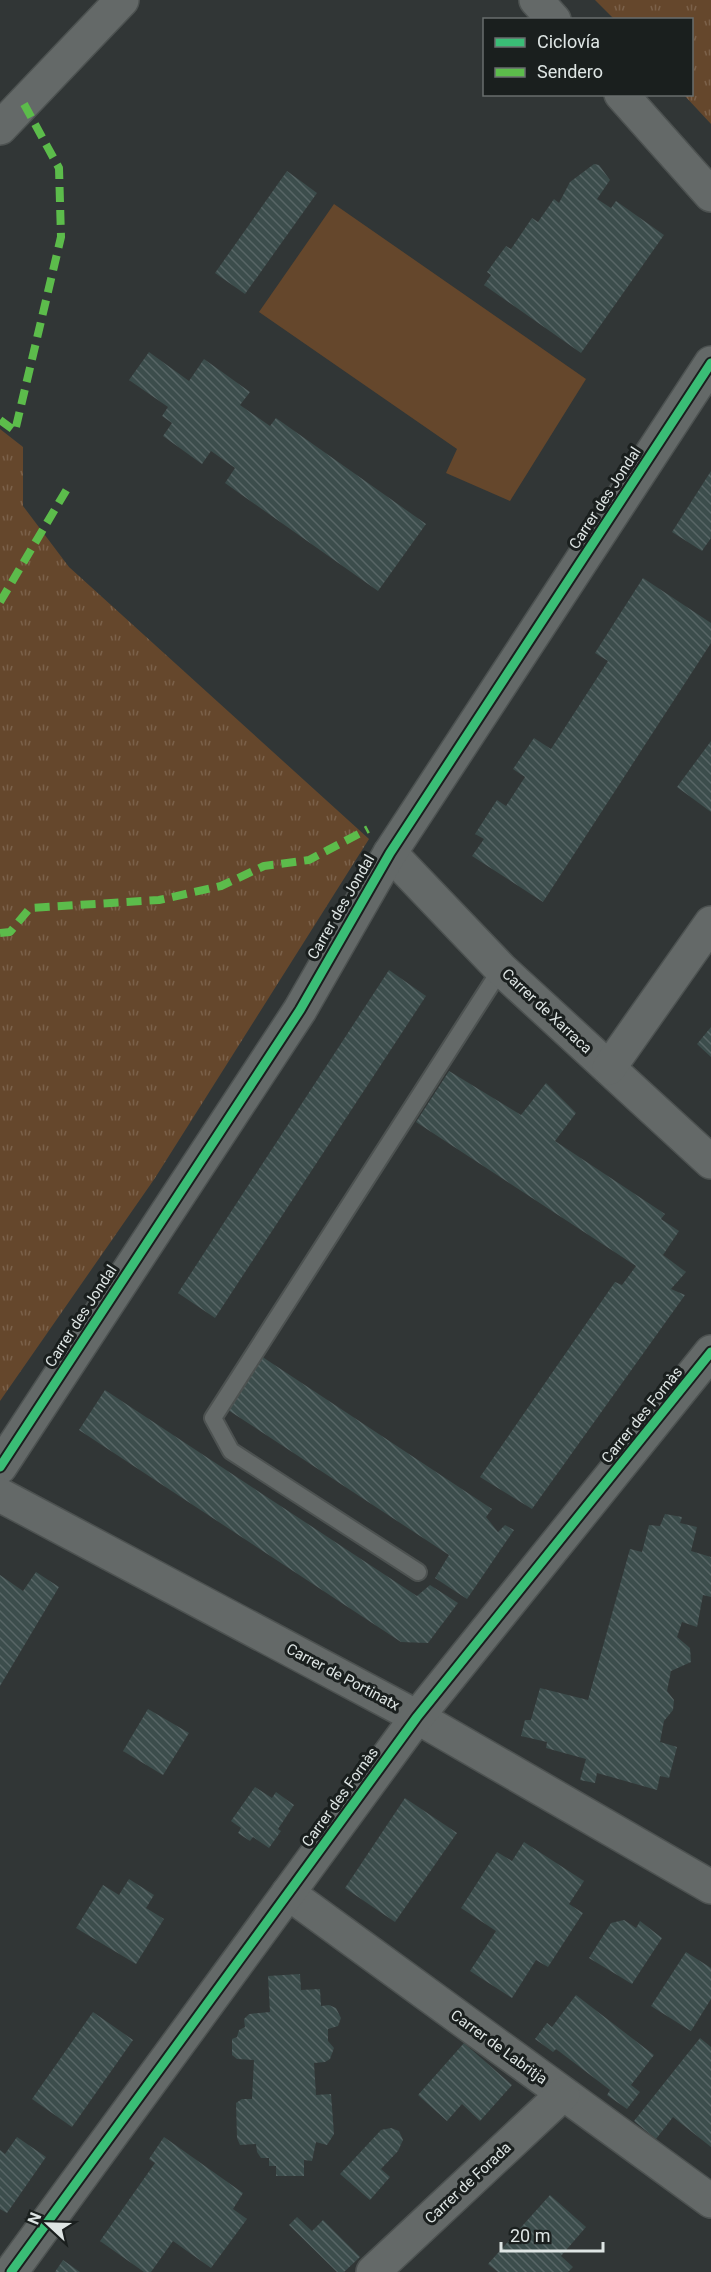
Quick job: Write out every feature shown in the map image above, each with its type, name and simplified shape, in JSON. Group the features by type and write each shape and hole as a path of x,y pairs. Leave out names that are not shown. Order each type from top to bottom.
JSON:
{"street":[{"path":"0,128 122,0"},
{"path":"536,0 552,18"},
{"path":"623,96 711,195"},
{"name":"Carrer des Jondal","path":"0,1467 300,1010 390,853 711,363"},
{"name":"Carrer de Xarraca","path":"390,853 501,969 711,1162"},
{"path":"609,1068 711,923"},
{"name":"Carrer des Fornàs","path":"11,2272 417,1717 711,1352"},
{"name":"Carrer de Portinatx","path":"0,1495 417,1717 711,1887"},
{"name":"Carrer de Labritja","path":"288,1893 711,2201"},
{"name":"Carrer de Forada","path":"374,2272 563,2094"}],"lane":[{"path":"418,1572 231,1451 213,1418 501,969"}],"green space":[{"path":"595,0 711,0 711,124 685,96 693,96 693,18 613,18"},
{"path":"334,204 586,379 510,501 446,473 457,449 259,312"},
{"path":"0,429 23,447 23,506 69,567 369,839 155,1178 0,1401"}],"building":[{"path":"594,164 599,165 610,180 597,199 611,208 616,201 664,235 581,353 484,285 491,275 487,272 506,246 511,249 532,218 538,222 554,199 559,203 570,182"},
{"path":"287,171 317,193 245,294 215,273"},
{"path":"149,352 189,381 204,359 250,392 240,405 270,426 276,418 426,524 378,591 225,483 235,468 211,451 202,464 163,436 172,423 162,416 168,407 129,380"},
{"path":"711,471 711,538 702,551 672,532"},
{"path":"643,578 711,623 711,643 543,902 472,856 484,839 475,834 497,800 506,806 525,777 513,769 534,738 551,749 608,661 595,653"},
{"path":"711,741 711,812 677,787"},
{"path":"389,970 426,996 215,1318 178,1293"},
{"path":"711,1027 711,1057 697,1044"},
{"path":"449,1071 521,1115 546,1083 576,1113 555,1141 665,1214 661,1219 679,1231 663,1255 686,1272 671,1289 685,1295 532,1509 480,1477 615,1282 622,1285 636,1266 416,1122"},
{"path":"258,1354 492,1509 486,1517 498,1532 505,1525 514,1530 467,1599 435,1578 449,1555 225,1408"},
{"path":"105,1390 417,1596 430,1585 458,1603 428,1643 401,1642 79,1430"},
{"path":"665,1514 682,1517 680,1523 697,1527 691,1551 711,1557 711,1597 703,1595 697,1627 682,1622 677,1637 690,1648 691,1662 671,1671 667,1691 674,1700 673,1710 664,1721 660,1742 677,1747 669,1778 660,1776 657,1790 597,1773 595,1783 580,1780 586,1759 546,1748 547,1742 521,1736 525,1720 531,1720 540,1688 588,1700 630,1549 642,1552 649,1525 660,1526"},
{"path":"36,1572 59,1587 0,1686 0,1575 23,1591"},
{"path":"148,1709 189,1733 163,1775 123,1751"},
{"path":"255,1787 272,1798 276,1792 294,1805 278,1829 281,1831 269,1848 253,1837 250,1841 238,1833 241,1828 231,1821"},
{"path":"405,1798 457,1833 395,1922 345,1888"},
{"path":"524,1842 584,1881 569,1904 583,1913 548,1967 536,1960 512,1998 470,1971 496,1931 461,1908 497,1852 512,1861"},
{"path":"129,1879 154,1895 146,1908 164,1919 136,1964 76,1928 103,1885 119,1895"},
{"path":"624,1920 636,1928 640,1921 662,1938 632,1984 589,1958 611,1923"},
{"path":"686,1952 711,1968 711,1999 691,2031 651,2006"},
{"path":"300,1974 301,1990 320,1989 321,2006 329,2005 336,2008 341,2018 338,2026 328,2029 328,2041 334,2048 330,2059 314,2063 316,2095 331,2094 334,2134 327,2145 316,2142 312,2161 304,2160 304,2176 276,2176 276,2166 269,2166 269,2158 261,2158 256,2144 240,2145 237,2138 236,2103 242,2099 252,2099 254,2060 237,2059 232,2055 232,2039 237,2037 239,2030 245,2027 244,2019 249,2014 270,2012 268,1976"},
{"path":"576,1995 654,2055 631,2085 640,2092 627,2109 607,2095 610,2090 556,2049 553,2052 535,2039 547,2023 552,2027"},
{"path":"93,2012 133,2040 72,2127 32,2099"},
{"path":"700,2038 711,2047 711,2147 673,2117 656,2139 634,2121"},
{"path":"464,2043 512,2085 480,2121 462,2104 447,2121 418,2095"},
{"path":"391,2128 399,2131 403,2140 398,2151 381,2169 390,2177 370,2200 340,2174 381,2130"},
{"path":"17,2137 46,2157 7,2213 0,2209 0,2150 5,2154"},
{"path":"164,2137 243,2193 233,2209 247,2219 211,2268 173,2241 151,2272 144,2272 100,2241 155,2163 149,2159"},
{"path":"550,2195 586,2227 561,2256 573,2267 568,2272 498,2272 488,2264"},
{"path":"297,2217 312,2231 323,2220 360,2257 344,2272 337,2272 289,2225"},
{"path":"63,2260 80,2272 55,2272"}],"marked path":[{"path":"0,420 15,431 61,237 59,168 24,104"},
{"path":"0,602 67,489"},
{"path":"0,933 10,932 30,908 159,900 221,886 264,866 309,860 368,829"}],"cycle path":[{"path":"0,1467 300,1010 390,853 711,363"},
{"path":"11,2272 417,1717 711,1352"}]}
